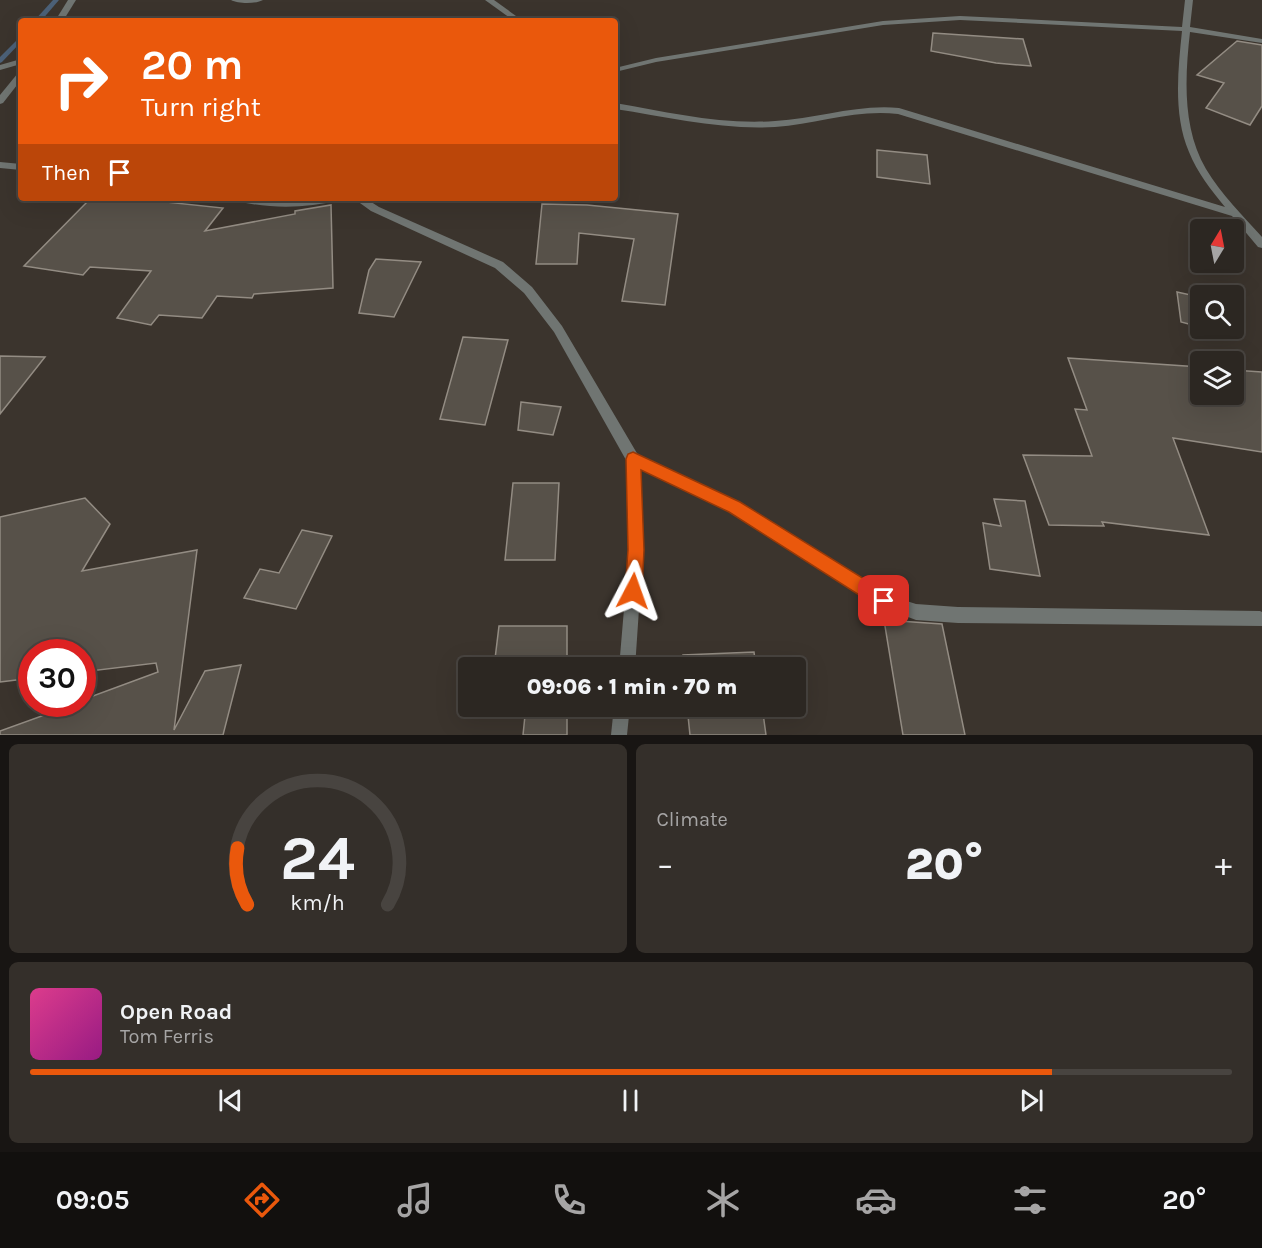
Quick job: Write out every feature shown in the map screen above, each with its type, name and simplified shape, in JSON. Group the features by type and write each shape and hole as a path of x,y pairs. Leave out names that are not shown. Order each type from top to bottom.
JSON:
{"street":[{"path":"61,18 72,0"},
{"path":"235,0 259,0"},
{"path":"489,0 515,18"},
{"path":"1189,0 1181,82 1187,131 1200,166 1262,244"},
{"path":"618,69 656,60 894,23 960,18 1186,29 1262,41"},
{"path":"0,68 18,62"},
{"path":"0,101 18,79"},
{"path":"618,106 753,125 777,124 865,109 899,111 1236,214"},
{"path":"0,165 18,167"},
{"path":"249,201 295,205 318,201"},
{"path":"363,201 375,209 500,265 528,290 558,329 633,459 636,550 628,657"},
{"path":"633,459 735,507 884,601 916,612 958,615 1260,619"},
{"path":"619,735 621,717"}],"building":[{"path":"933,33 1023,39 1031,66 996,63 931,51"},
{"path":"1237,41 1262,45 1262,106 1250,125 1206,108 1224,83 1197,75"},
{"path":"877,150 927,155 930,184 877,177"},
{"path":"88,201 156,201 223,208 205,231 331,205 333,288 254,294 252,298 217,296 202,318 159,315 151,325 117,318 151,271 90,267 83,275 24,266"},
{"path":"542,204 587,205 678,214 665,305 622,301 634,239 579,233 577,264 536,264"},
{"path":"376,259 421,262 394,317 359,313 369,270"},
{"path":"1177,292 1190,295 1190,324 1181,322"},
{"path":"463,337 508,340 485,425 440,419"},
{"path":"0,356 45,357 0,414"},
{"path":"1068,358 1190,366 1190,405 1244,405 1244,371 1262,372 1262,452 1173,438 1209,535 1102,522 1104,526 1049,525 1023,455 1092,456 1075,409 1087,410"},
{"path":"521,402 561,407 553,435 518,430"},
{"path":"513,483 559,483 555,560 505,560"},
{"path":"85,498 110,524 82,571 197,550 174,730 205,671 241,665 223,735 0,735 0,731 39,717 96,717 96,695 158,672 156,663 96,670 96,639 18,639 18,680 0,682 0,517"},
{"path":"994,499 1025,501 1040,576 990,569 983,523 1001,526"},
{"path":"302,530 332,536 296,609 244,598 260,569 279,573"},
{"path":"884,620 942,624 965,735 903,735"},
{"path":"499,626 567,626 567,657 495,657"},
{"path":"754,652 755,657 683,657 683,655"},
{"path":"525,717 567,717 567,735 523,735"},
{"path":"688,717 764,717 766,735 690,735"}],"waterway":[{"path":"40,18 56,0"},
{"path":"0,61 18,41"}],"route":[{"path":"633,591 636,550 633,459 735,507 884,601"}]}
